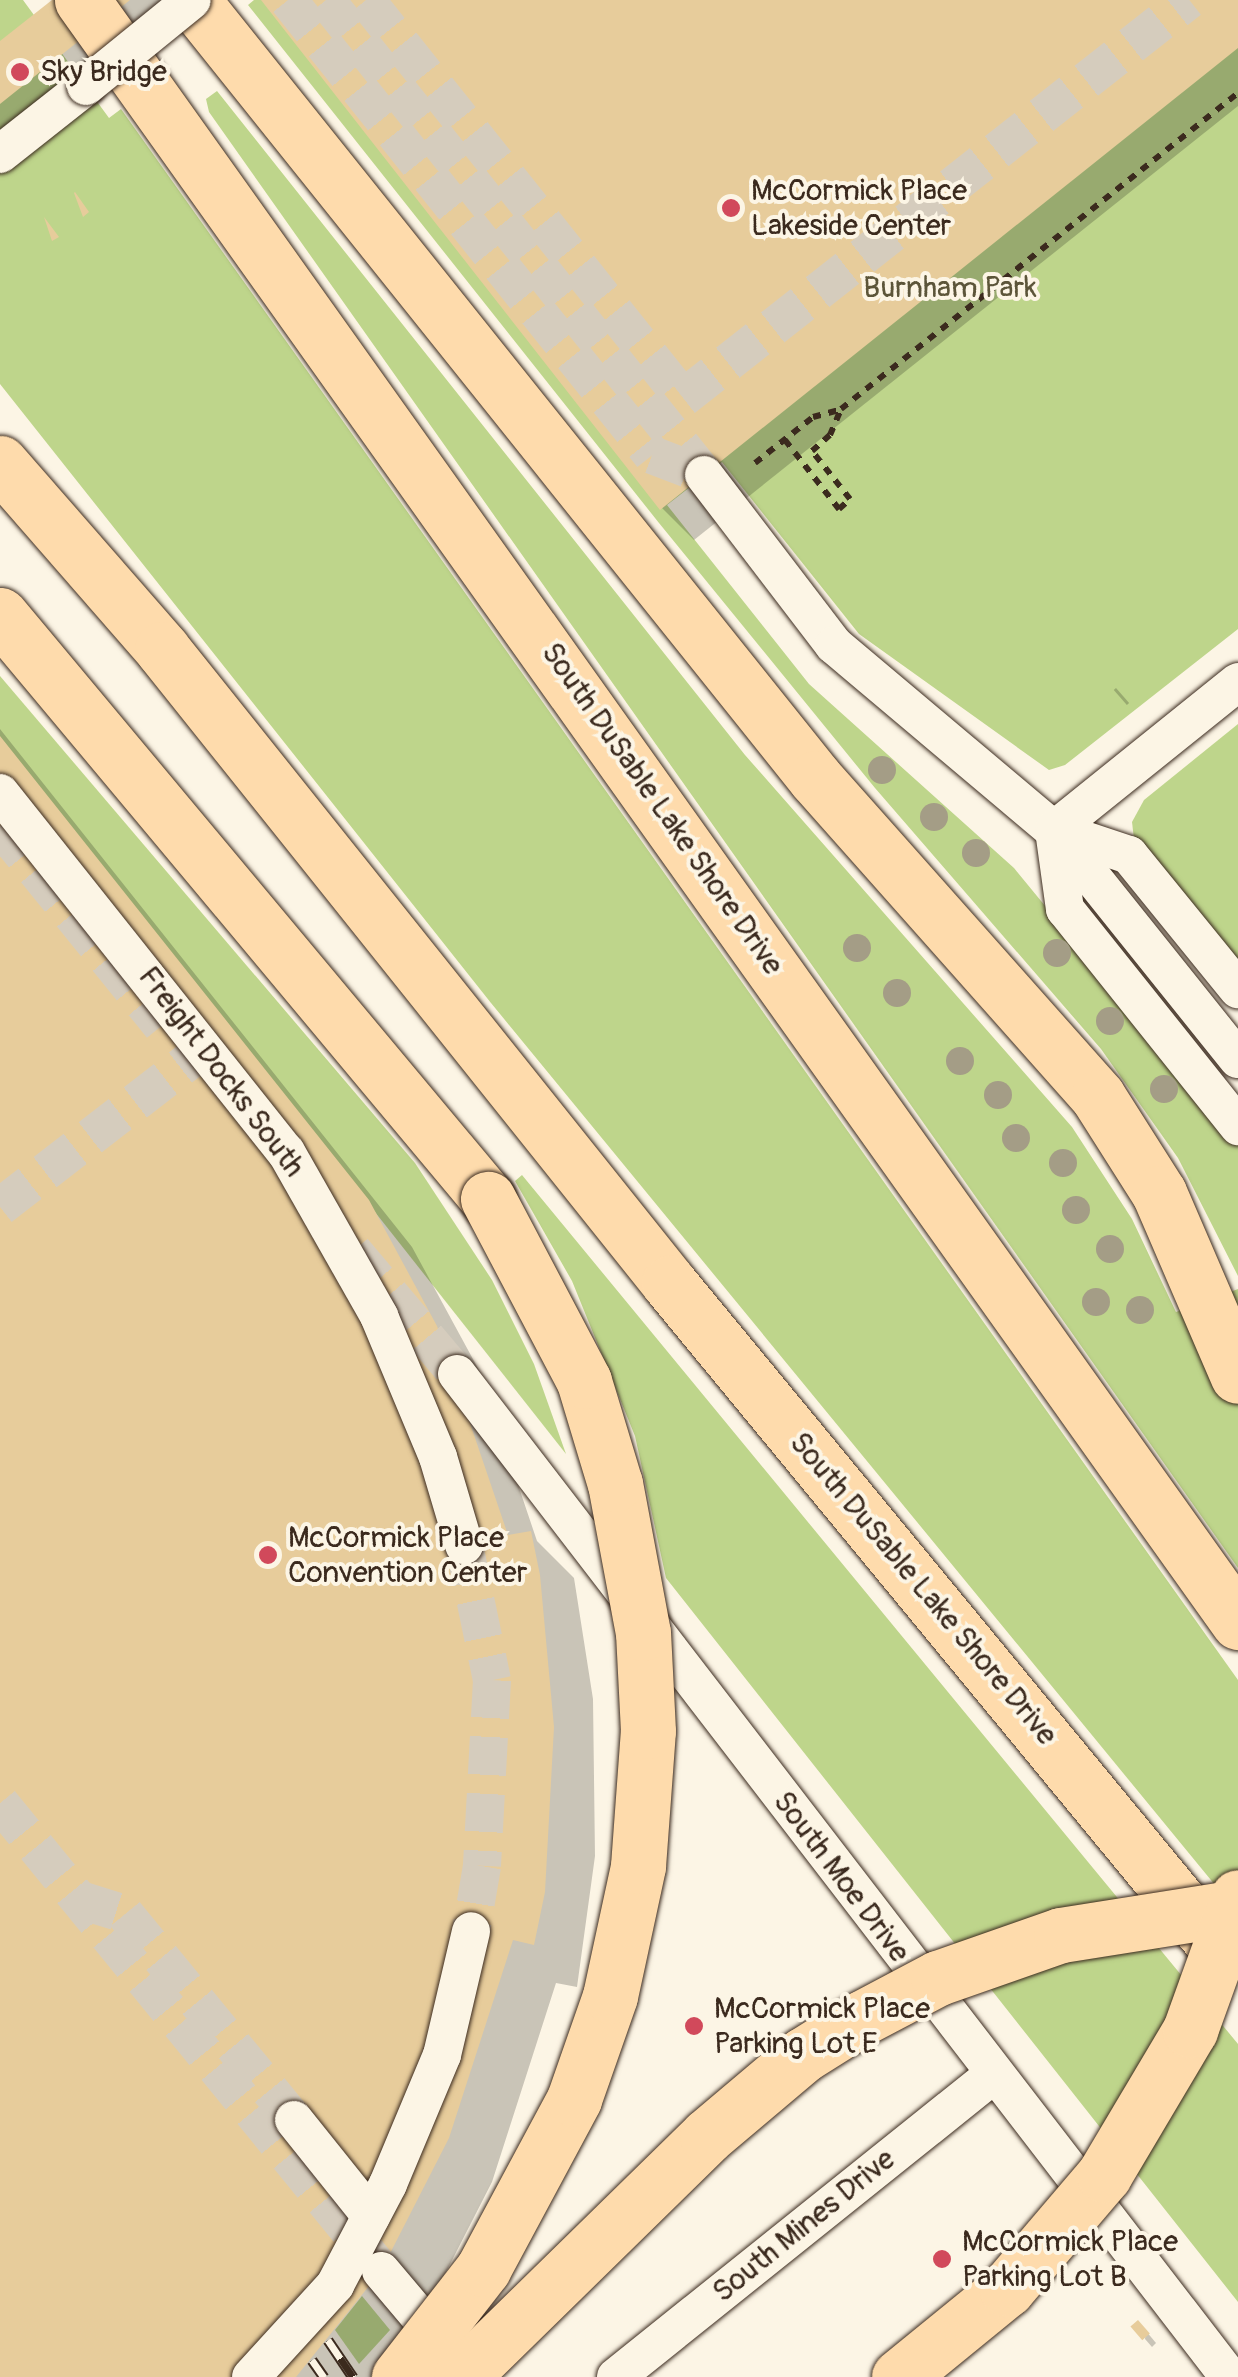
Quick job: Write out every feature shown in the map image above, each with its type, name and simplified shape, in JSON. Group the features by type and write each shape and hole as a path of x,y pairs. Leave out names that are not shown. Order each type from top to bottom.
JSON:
{"highway":[{"name":"South DuSable Lake Shore Drive","path":"82,0 1238,1622"},
{"path":"192,0 815,778 1098,1096 1159,1193 1210,1299 1238,1376"},
{"name":"South DuSable Lake Shore Drive","path":"0,462 162,648 669,1283 1238,1973"},
{"path":"0,615 488,1199 584,1381 615,1484 643,1633 648,1731 638,1866 610,1996 574,2099 484,2269 399,2377"},
{"path":"899,2377 1007,2289 1104,2175 1190,2030 1238,1897"},
{"path":"461,2377 732,2114 802,2055 862,2018 938,1978 1061,1935 1238,1907"}],"street":[{"path":"0,154 192,0"},
{"path":"704,475 834,645 1054,830 1238,1059"},
{"path":"1054,830 1238,682"},
{"name":"Freight Docks South","path":"0,793 286,1152 378,1316 438,1458 464,1545"},
{"path":"1054,830 1129,855 1238,989"},
{"path":"1054,830 1065,908 1238,1126"},
{"name":"South Moe Drive","path":"457,1374 1229,2377"},
{"path":"251,2377 335,2285 371,2216 442,2055 471,1931"},
{"name":"South Mines Drive","path":"616,2377 993,2075"},
{"path":"294,2120 371,2216"},
{"path":"381,2271 470,2377"}],"path":[{"path":"754,463 813,417 842,409 1238,93"},
{"path":"785,440 839,508 850,499 812,451 830,435 842,409"}],"green space":[{"path":"0,0 23,0 109,118 121,109 1238,1680 1238,1913 491,1003 0,384"},
{"name":"Burnham Park","path":"254,0 1238,0 1238,629 1065,765 1049,770 859,634 722,462 667,505 809,684 1014,868 1238,1141 1238,1276 1178,1158 1101,1049 875,788 659,523 248,5"},
{"path":"217,91 745,755 1072,1127 1132,1219 1176,1312 1238,1289 1238,1568 209,112 206,99"},
{"path":"0,676 415,1163 492,1280 534,1364 566,1454 0,737"},
{"path":"1238,724 1238,967 1134,839 1132,822 1144,800"},
{"path":"522,1175 1238,2044 1238,2302 666,1578 635,1436 572,1281 515,1181"},
{"path":"362,2296 390,2330 359,2364 335,2330"}],"building":[{"name":"Sky Bridge","path":"52,0 130,0 0,104 0,41"},
{"name":"McCormick Place Lakeside Center","path":"261,0 1238,0 1238,48 660,510"},
{"path":"74,193 89,212 83,217"},
{"path":"44,217 59,237 52,241"},
{"name":"McCormick Place Convention Center","path":"0,736 369,1200 437,1326 508,1535 531,1531 540,1575 554,1727 545,1892 534,1945 513,1940 449,2138 381,2271 296,2377 0,2377"},
{"path":"1138,2320 1150,2334 1142,2340 1130,2327"}],"tunnel":[{"path":"288,0 652,455 704,475"},
{"path":"326,0 703,473"},
{"path":"366,0 683,398 1189,0"},
{"path":"0,826 162,1026"},
{"path":"0,1207 190,1060"},
{"path":"353,1251 457,1374"},
{"path":"464,1545 492,1680 482,1866 471,1931"},
{"path":"0,1803 378,2266"},
{"path":"80,1900 125,1914 294,2120"}],"railway":[{"path":"328,2340 353,2377"},
{"path":"312,2360 324,2377"}],"place":[{"name":"Sky Bridge","path":"20,72"},
{"name":"McCormick Place Lakeside Center","path":"731,208"},
{"name":"McCormick Place Convention Center","path":"268,1555"},
{"name":"McCormick Place Parking Lot E","path":"694,2026"},
{"name":"McCormick Place Parking Lot B","path":"942,2259"}]}
